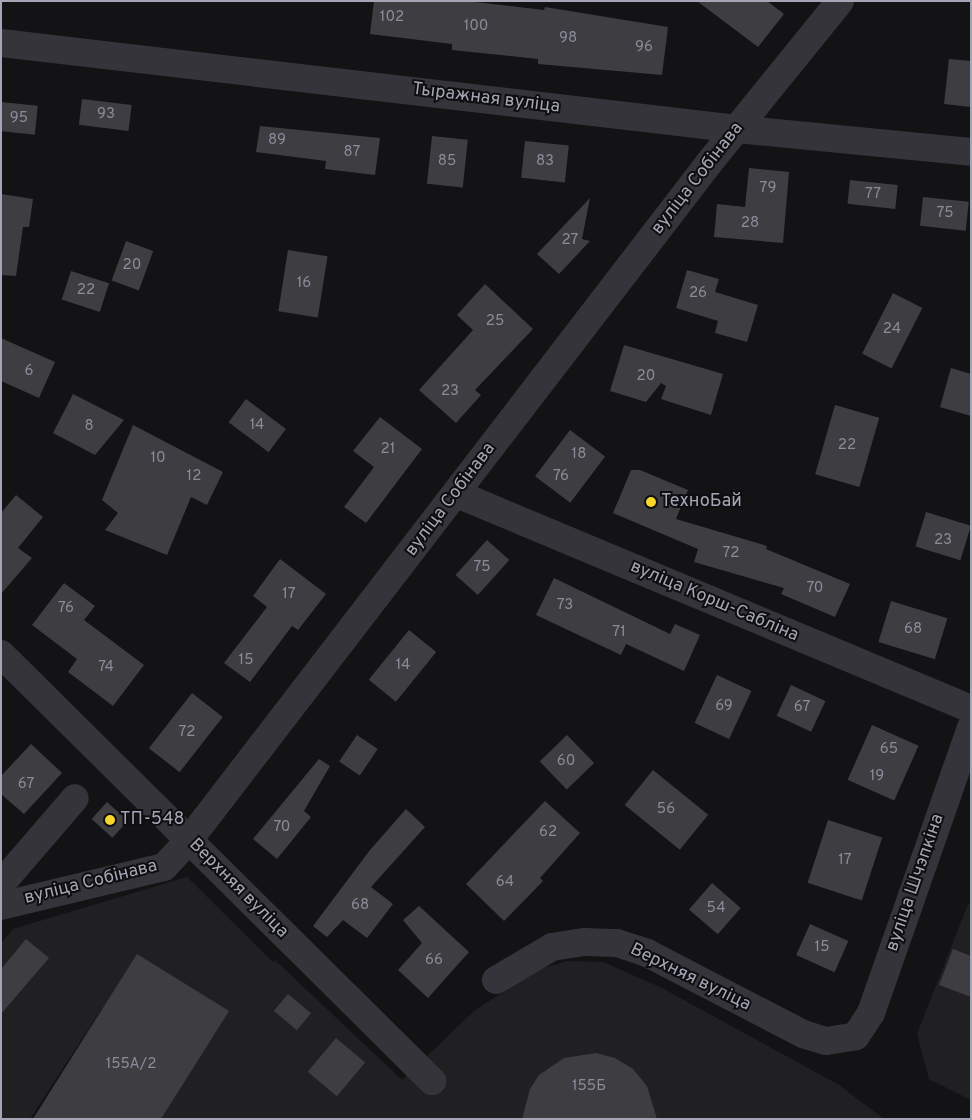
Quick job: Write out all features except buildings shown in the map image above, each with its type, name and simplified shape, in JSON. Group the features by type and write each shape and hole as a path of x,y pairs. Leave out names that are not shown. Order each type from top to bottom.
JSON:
{"street":[{"name":"вуліца Собінава","path":"1,906 164,867 189,840 737,129 840,1"},
{"name":"Тыражная вуліца","path":"1,43 737,129 971,152"},
{"name":"вуліца Корш-Сабліна","path":"457,494 971,709"},
{"name":"Верхняя вуліца","path":"1,654 432,1081"},
{"name":"вуліца Шчэпкіна","path":"856,1036 871,1013 971,727"},
{"name":"вуліца Собінава","path":"1,884 75,798"},
{"name":"Верхняя вуліца","path":"496,980 552,947 585,942 617,943 647,953 803,1034 826,1041 856,1036"}],"shaded area":[{"path":"187,877 273,962 275,960 402,1080 474,1011 537,970 568,961 603,962 662,988 839,1085 884,1119 33,1119 104,1005 30,1119 1,1119 1,943 13,929"},
{"path":"968,904 971,905 971,1100 929,1079 917,1034"}],"place":[{"name":"ТехноБай","path":"651,502"},
{"name":"ТП-548","path":"110,820"}]}
